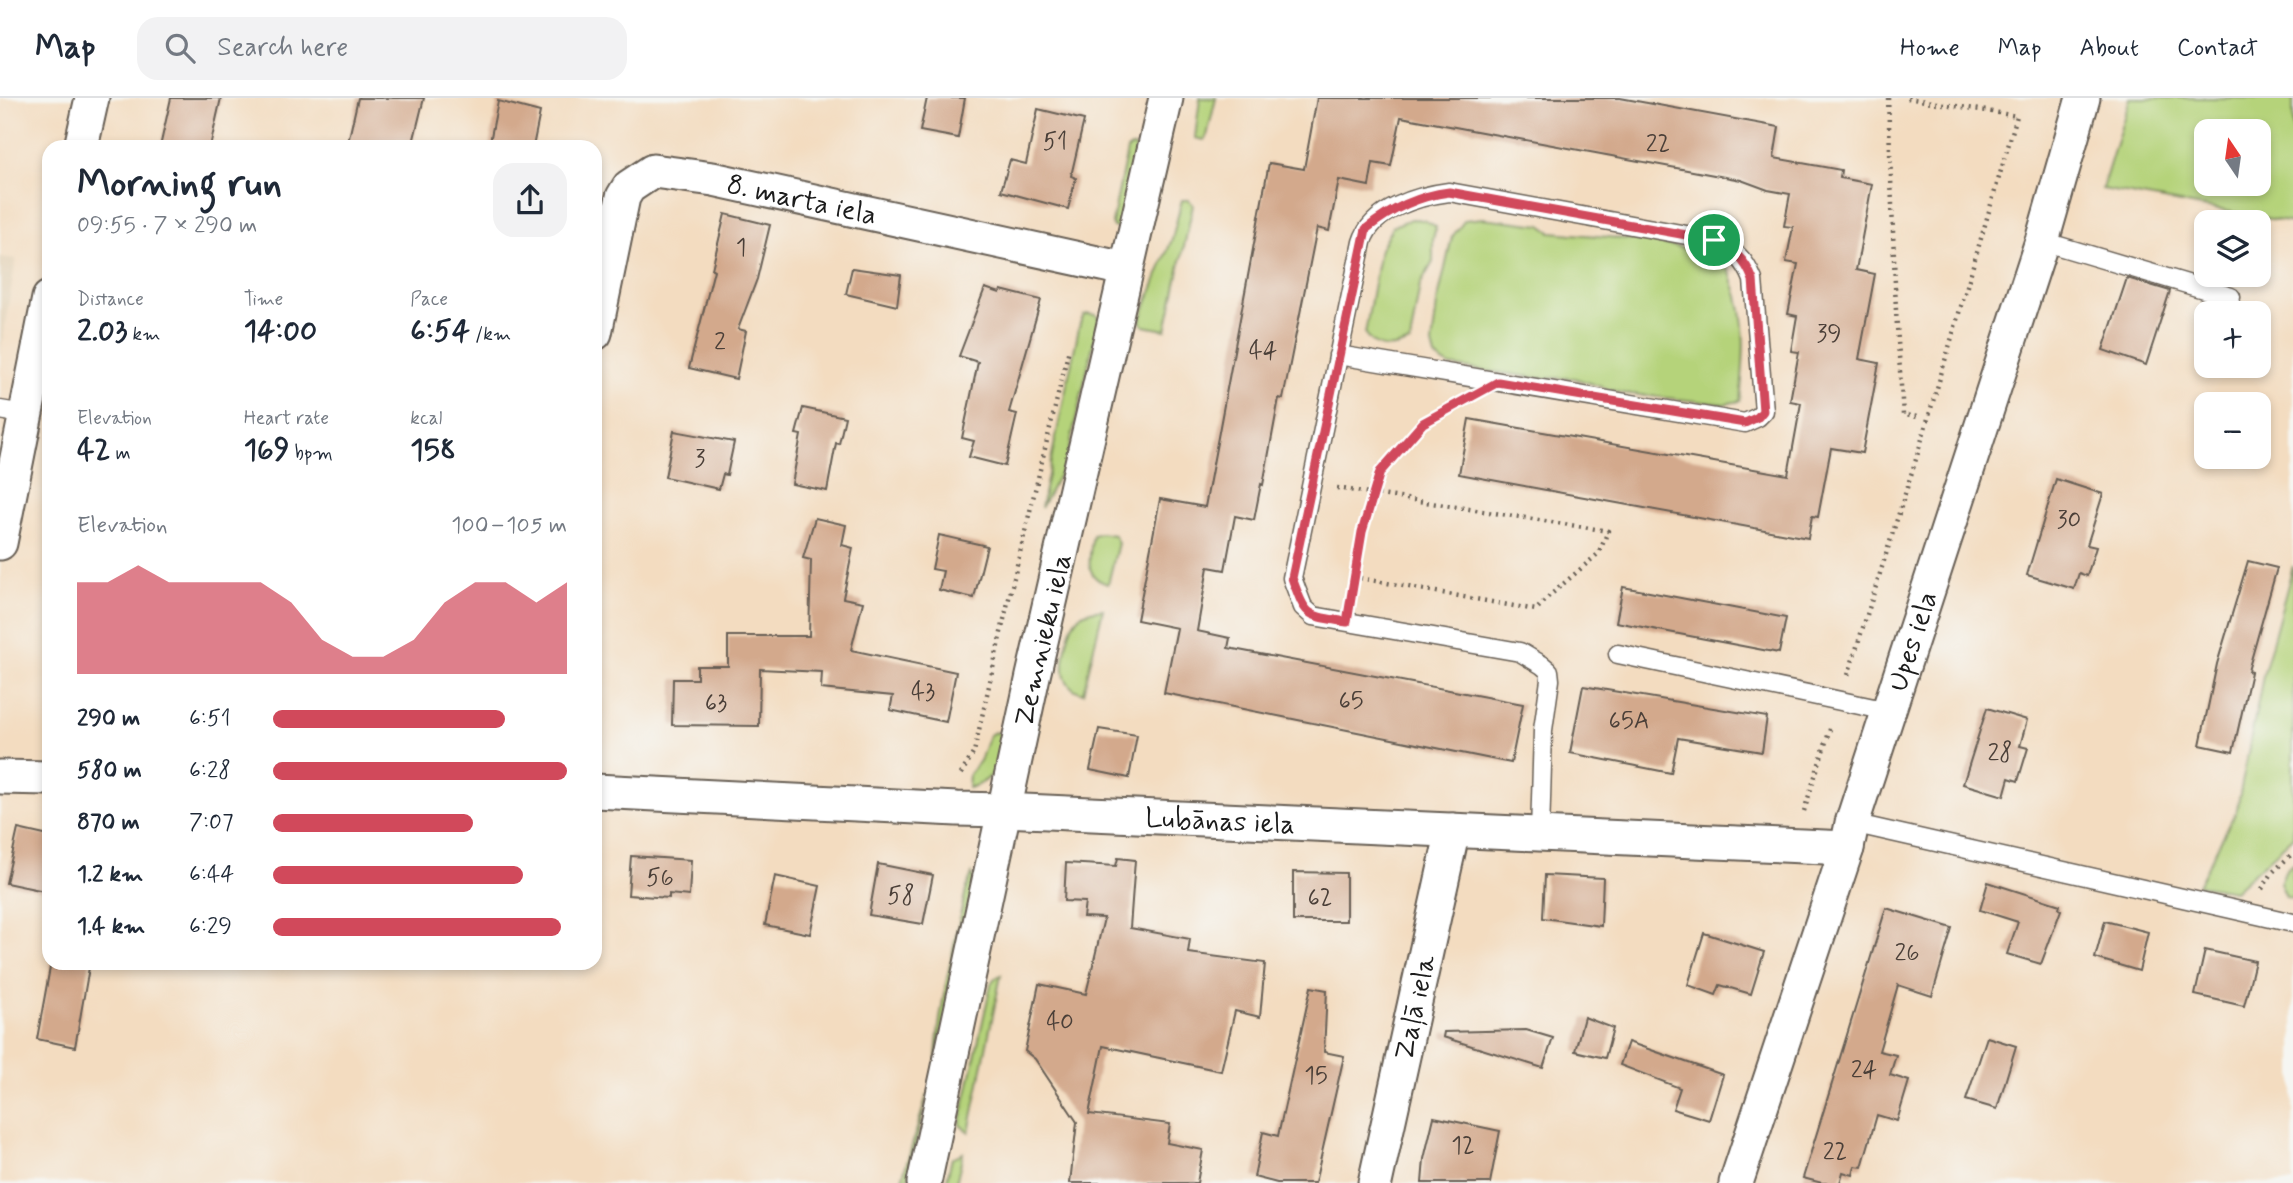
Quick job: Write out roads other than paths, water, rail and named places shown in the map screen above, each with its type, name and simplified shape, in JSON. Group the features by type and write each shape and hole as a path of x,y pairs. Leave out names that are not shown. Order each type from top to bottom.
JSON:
{"street":[{"path":"83,140 92,98"},
{"name":"Zemnieku iela","path":"924,1183 1004,810 1166,98"},
{"name":"Upes iela","path":"1736,1183 2042,241 2083,98"},
{"name":"8. marta iela","path":"602,299 623,197 629,187 653,170 713,179 1125,269"},
{"path":"0,543 12,412 42,320"},
{"path":"0,778 42,778"},
{"name":"Lubānas iela","path":"602,791 1793,845 1849,836"},
{"name":"Zaļā iela","path":"1376,1183 1453,830"}],"lane":[{"path":"1338,355 1745,423 1758,417 1763,411 1753,280 1745,261 1714,240 1449,192 1428,195 1394,208 1366,229 1338,355 1292,578 1303,607 1313,616 1520,652 1549,671 1543,730 1540,834"},
{"path":"2042,241 2231,297"},
{"path":"1618,654 1888,711"},
{"path":"1849,836 2253,913 2293,923"}]}
